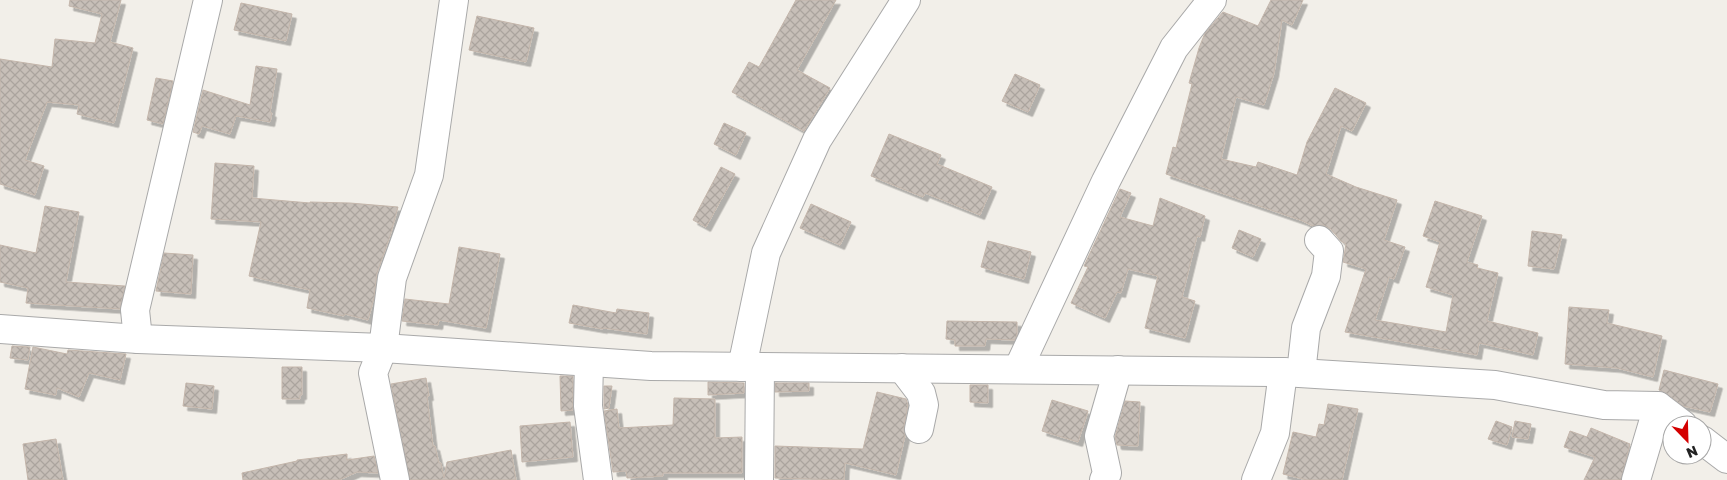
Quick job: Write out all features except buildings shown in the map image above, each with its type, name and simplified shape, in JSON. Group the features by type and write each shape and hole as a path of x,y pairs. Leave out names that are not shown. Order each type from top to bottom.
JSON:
{"street":[{"path":"138,338 135,310 208,0"},
{"path":"395,480 373,373 383,348 392,278 429,175 454,0"},
{"path":"759,480 751,367 766,253 817,140 906,0"},
{"path":"1018,369 1106,181 1174,48 1212,0"},
{"path":"1256,480 1275,433 1306,328 1326,276 1329,251 1319,240"},
{"path":"0,329 138,338 383,348 650,366 1292,373 1495,385 1604,404 1658,406 1670,415"},
{"path":"589,362 588,406 598,480"},
{"path":"902,368 921,393 924,405 919,429"},
{"path":"1104,480 1107,473 1099,436 1118,370"},
{"path":"1636,480 1658,406"},
{"path":"1712,448 1727,459"}]}
